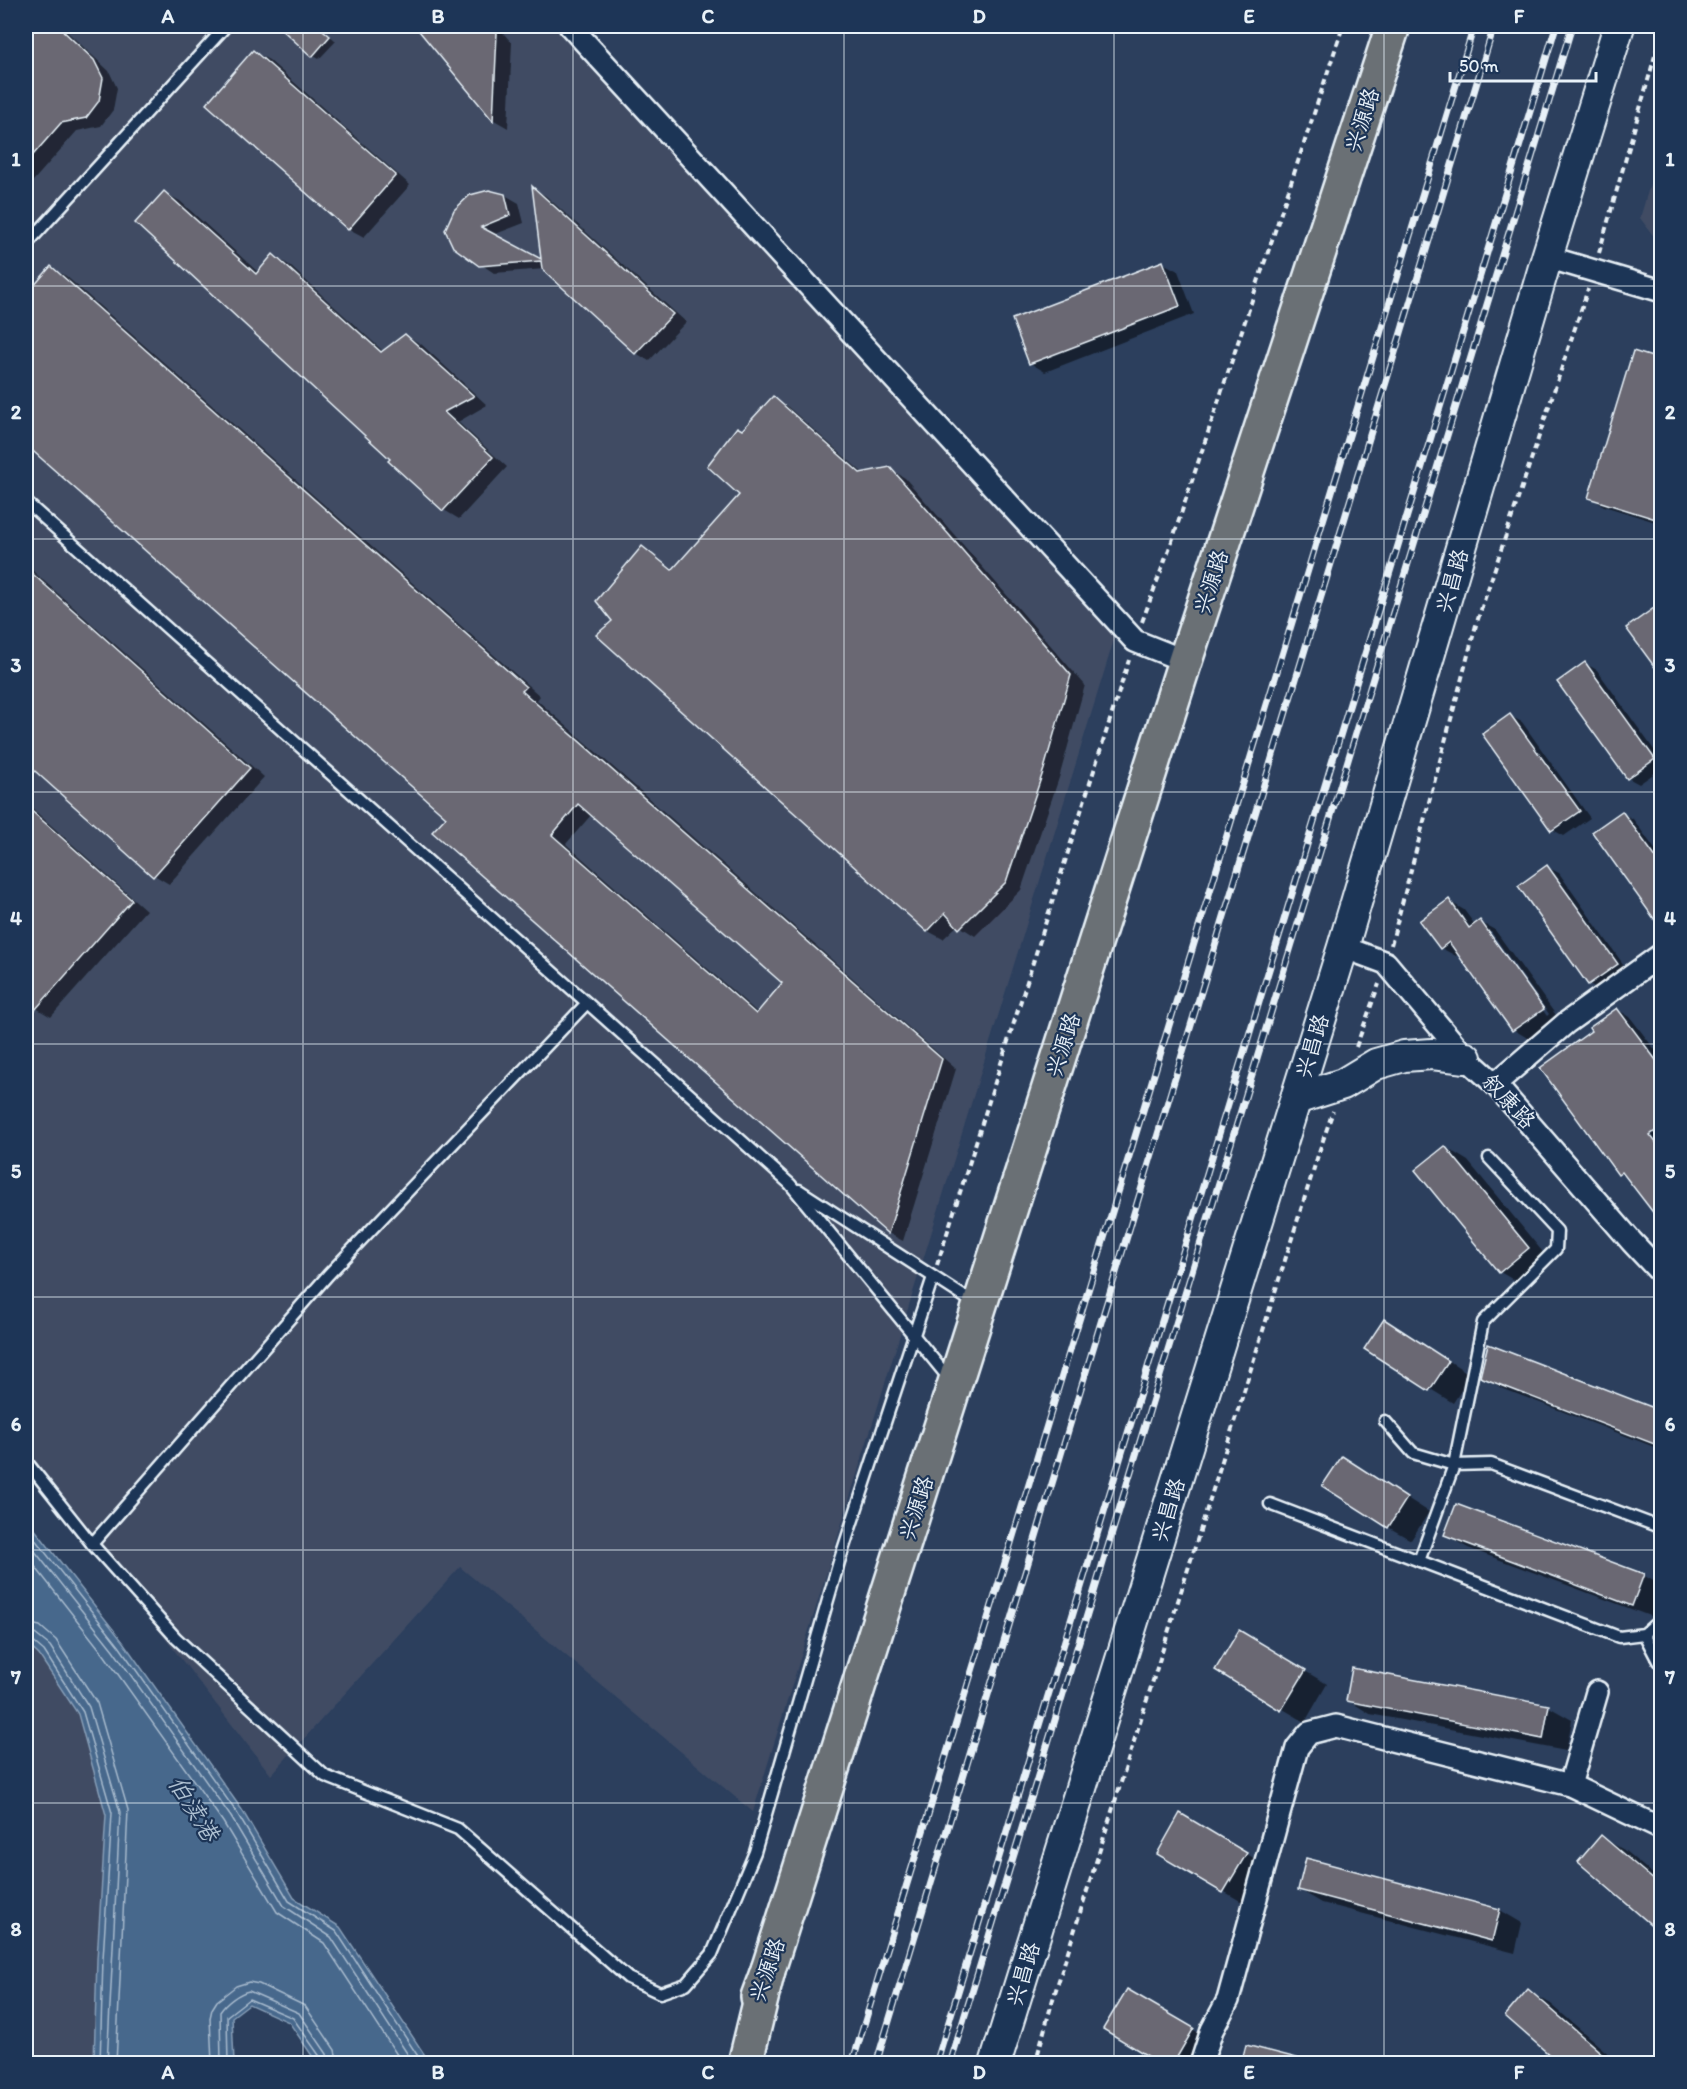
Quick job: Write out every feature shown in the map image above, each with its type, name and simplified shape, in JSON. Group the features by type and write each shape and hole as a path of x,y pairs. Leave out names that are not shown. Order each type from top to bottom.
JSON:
{"main road":[{"name":"兴源路","path":"732,2064 768,1970 1185,661 1393,26"},
{"name":"兴昌路","path":"995,2064 1343,948 1547,257 1619,26"},
{"path":"1296,1099 1343,1084 1376,1064 1404,1056 1432,1054 1466,1058"},
{"path":"745,2064 768,1970"}],"street":[{"path":"570,26 1135,641 1185,661"},
{"path":"1547,257 1662,291"},
{"path":"1343,948 1386,963"},
{"path":"1496,1084 1566,1023 1662,954"},
{"name":"叙康路","path":"1386,963 1466,1058 1496,1084 1662,1274"},
{"path":"1570,1785 1597,1692"},
{"path":"1201,2064 1212,2030 1227,2000 1297,1748 1310,1733 1336,1726 1570,1785 1662,1829"}],"lane":[{"path":"26,245 226,26"},
{"path":"26,501 790,1184 980,1307"},
{"path":"92,1544 328,1275 587,1003"},
{"path":"1419,1561 1454,1466 1483,1322 1556,1249 1557,1231 1489,1158"},
{"path":"790,1184 955,1386"},
{"path":"26,1461 92,1544 176,1638 325,1776 458,1829 628,1978 660,1993 686,1984 712,1954 755,1852 839,1562 933,1277"},
{"path":"1385,1421 1413,1453 1454,1466 1491,1464 1662,1528"},
{"path":"1270,1503 1619,1638 1644,1634 1662,1618"},
{"path":"1644,1634 1658,1661 1662,1662"}],"path":[{"path":"1035,2064 1053,1999 1319,1152 1386,963 1476,625 1594,271 1662,32"}],"shaded area":[{"path":"26,26 555,26 1117,630 753,1812 460,1567 271,1775 26,1459"},
{"path":"1661,147 1662,246 1640,218"},
{"path":"26,1643 39,1655 78,1714 106,1815 97,1959 94,2063 26,2063"}],"water":[{"name":"伯渎港","path":"26,1518 123,1642 242,1810 294,1898 340,1927 430,2063 317,2063 289,2022 249,2004 232,2017 234,2063 94,2063 97,1959 106,1815 78,1714 39,1655 26,1643"}],"building":[{"path":"26,26 58,26 94,60 103,78 99,101 86,118 61,123 26,163"},
{"path":"278,26 318,26 330,36 312,57"},
{"path":"415,26 491,26 497,33 493,121"},
{"path":"253,50 396,175 348,230 206,104"},
{"path":"532,186 673,314 635,354 542,269 541,261 479,266 453,247 445,230 454,210 470,195 489,190 505,194 510,215 481,227 541,259"},
{"path":"164,191 256,274 273,254 381,352 405,334 474,396 444,412 493,457 443,511 135,223"},
{"path":"1163,261 1180,306 1029,364 1012,319"},
{"path":"51,266 526,687 522,691 942,1059 888,1234 432,832 446,817 26,445 26,295","holes":["578,804 782,983 756,1014 552,835"]},
{"path":"1633,351 1662,360 1662,521 1588,498"},
{"path":"773,396 860,473 890,467 1071,675 1044,769 1006,882 959,929 945,913 927,932 596,635 612,621 596,601 642,546 672,570 739,495 707,466 737,427 742,430"},
{"path":"26,568 250,768 153,877 26,763"},
{"path":"1654,608 1662,618 1662,677 1626,628"},
{"path":"1585,662 1655,759 1627,779 1557,682"},
{"path":"1510,714 1580,811 1551,831 1482,734"},
{"path":"26,806 132,900 35,1010 26,1001"},
{"path":"1622,811 1662,866 1662,930 1592,832"},
{"path":"1547,865 1618,964 1588,985 1518,886"},
{"path":"1449,899 1469,928 1480,920 1544,1009 1512,1031 1449,942 1440,949 1419,921"},
{"path":"1617,1008 1662,1068 1662,1126 1650,1135 1662,1150 1662,1224 1622,1172 1618,1175 1540,1068 1591,1031 1589,1028"},
{"path":"1445,1146 1529,1248 1499,1273 1415,1170"},
{"path":"1384,1319 1449,1361 1429,1391 1364,1349"},
{"path":"1488,1344 1662,1411 1662,1447 1480,1377"},
{"path":"1342,1456 1407,1498 1388,1528 1322,1486"},
{"path":"1456,1504 1644,1574 1632,1606 1444,1535"},
{"path":"1239,1630 1306,1670 1281,1711 1215,1670"},
{"path":"1352,1668 1549,1705 1543,1739 1346,1701"},
{"path":"1180,1813 1247,1853 1223,1893 1157,1854"},
{"path":"1601,1835 1662,1887 1662,1934 1578,1862"},
{"path":"1306,1858 1500,1909 1492,1941 1298,1890"},
{"path":"1127,1989 1194,2028 1173,2064 1161,2064 1103,2029"},
{"path":"1528,1989 1614,2064 1560,2064 1505,2016"},
{"path":"1246,2045 1297,2058 1296,2064 1241,2064"}],"railway":[{"path":"852,2064 1474,26"},
{"path":"876,2064 1494,26"},
{"path":"936,2064 1556,26"},
{"path":"950,2064 1572,26"}]}
